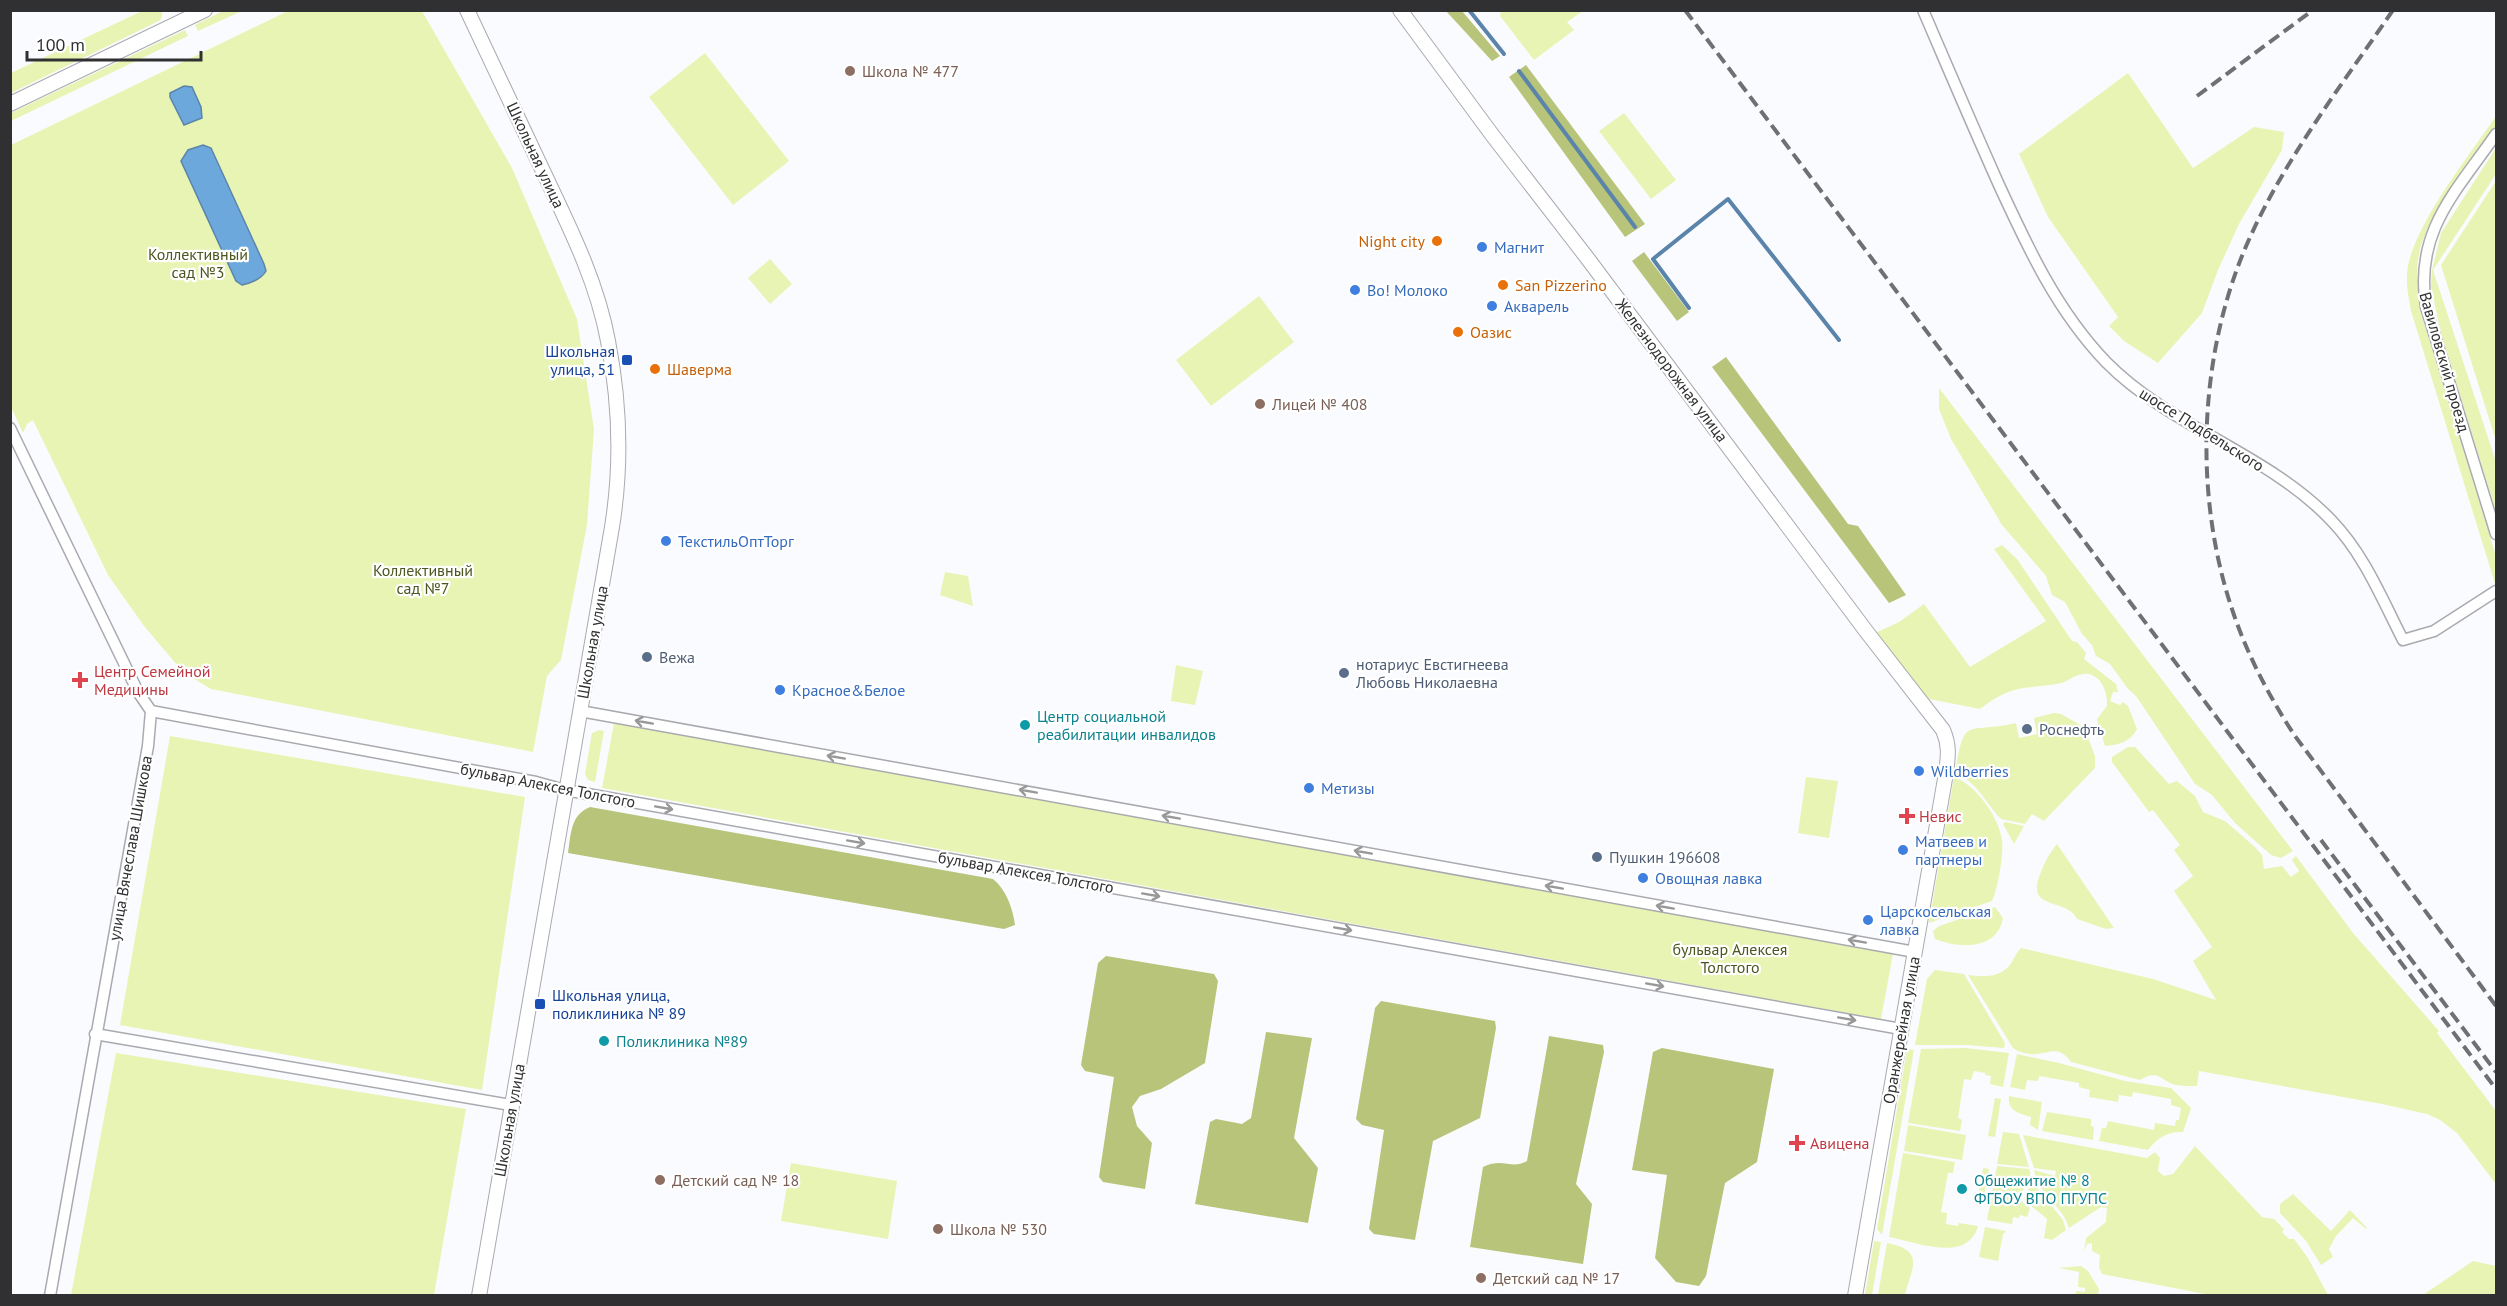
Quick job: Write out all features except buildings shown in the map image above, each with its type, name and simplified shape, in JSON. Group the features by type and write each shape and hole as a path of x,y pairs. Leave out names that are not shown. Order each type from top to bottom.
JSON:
{"street":[{"path":"10,104 205,10"},
{"name":"Школьная улица","path":"467,10 570,227 589,274 608,340 618,420 618,491 479,1296"},
{"name":"Железнодорожная улица","path":"1400,10 1492,136 1582,251 1866,631 1943,730"},
{"name":"шоссе Подбельского","path":"1923,10 2017,224 2049,287 2076,326 2108,363 2133,386 2168,410 2287,482 2330,519 2358,555 2403,640 2434,631 2496,591"},
{"name":"Вавиловский проезд","path":"2496,134 2434,229 2427,247 2423,286 2426,307 2496,534"},
{"path":"10,428 134,682 151,711"},
{"name":"бульвар Алексея Толстого","path":"151,711 502,776 565,790 1902,1029"},
{"name":"улица Вячеслава Шишкова","path":"51,1296 95,1034 148,746 151,711"},
{"path":"580,711 1915,952"},
{"name":"Оранжерейная улица","path":"1856,1296 1949,751 1943,730"},
{"path":"95,1034 511,1105"}],"green space":[{"path":"225,10 242,11 198,31 195,25"},
{"path":"1501,10 1583,11 1567,22 1574,30 1534,60 1500,16"},
{"path":"142,11 163,11 161,19 157,22 11,93 11,73"},
{"path":"288,11 422,11 512,168 577,319 594,429 587,525 561,660 547,676 533,752 211,689 183,672 144,626 108,575 33,420 27,424 23,433 11,407 11,145"},
{"path":"1446,11 1462,11 1500,56 1492,61"},
{"path":"185,30 188,36 11,121 11,113"},
{"path":"705,53 789,161 733,205 649,97"},
{"path":"1526,65 1645,224 1625,237 1509,77"},
{"path":"2128,73 2193,168 2254,127 2284,132 2282,150 2239,224 2202,313 2158,363 2124,341 2109,326 2118,317 2048,217 2019,154"},
{"path":"1624,113 1676,180 1651,199 1599,131"},
{"path":"2496,116 2496,126 2429,225 2421,245 2417,265 2420,310 2496,556 2496,587 2411,311 2407,273 2411,255 2430,214"},
{"path":"2496,148 2496,174 2433,270 2496,462 2496,511 2440,330 2431,286 2432,270 2441,233"},
{"path":"2496,181 2496,441 2441,265"},
{"path":"1644,252 1689,312 1677,321 1632,261"},
{"path":"770,259 792,284 770,304 748,278"},
{"path":"1259,296 1294,342 1211,406 1176,360"},
{"path":"1726,357 1848,524 1858,526 1906,595 1889,603 1712,367"},
{"path":"1939,388 2293,851 2281,858 2271,855 2235,823 2212,795 2195,784 2136,696 2110,664 2096,656 2092,645 2082,634 2065,602 2052,595 2046,576 2002,525 1951,439 1939,409"},
{"path":"2002,545 2017,559 2072,641 2077,642 2086,653 2084,659 2116,684 2118,692 2113,692 2110,701 2120,705 2123,702 2128,706 2137,729 2127,740 2105,746 2097,719 2107,706 2106,695 2102,684 2094,676 2083,674 2060,683 2017,689 2000,696 1980,709 1929,699 1924,696 1875,633 1899,622 1924,604 1970,667 2046,621 1994,549"},
{"path":"945,572 968,576 973,606 940,595"},
{"path":"1176,665 1203,671 1195,705 1171,701"},
{"path":"2054,713 2061,714 2084,727 2095,756 2095,768 2044,821 2032,814 2025,824 2001,819 1970,782 1955,773 1958,754 1966,734 1977,728 2016,723 2019,738 2037,734 2034,718"},
{"name":"бульвар Алексея Толстого","path":"614,723 1893,954 1881,1019 602,788"},
{"path":"599,730 604,731 595,782 588,780 585,774 592,733"},
{"path":"170,736 525,797 482,1090 120,1025"},
{"path":"2128,747 2135,747 2169,784 2177,781 2195,796 2203,812 2225,821 2255,847 2262,855 2264,869 2282,866 2291,877 2299,871 2292,860 2296,856 2353,933 2439,1031 2437,1033 2496,1111 2496,1184 2457,1133 2440,1120 2427,1114 2199,1071 2197,1086 2176,1085 2152,1075 2140,1080 2071,1062 2062,1053 2055,1051 2030,1054 2013,1048 1968,975 1985,976 2001,972 2010,965 2021,948 2153,979 2216,1000 2193,961 2212,947 2174,891 2193,876 2174,850 2180,845 2153,810 2149,812 2112,762 2112,757"},
{"path":"1806,777 1838,781 1829,838 1798,833"},
{"path":"1954,777 1978,794 1996,822 2002,840 2000,871 1992,901 1929,923"},
{"path":"590,807 993,879 1002,888 1008,900 1015,925 1004,929 568,853 575,820"},
{"path":"2005,822 2024,826 2014,844 2003,824"},
{"path":"2057,844 2114,928 2106,929 2077,919 2065,908 2042,899 2037,885 2048,857"},
{"path":"1995,907 2003,918 1993,936 1985,941 1966,945 1935,939 1933,931 1939,926"},
{"path":"1106,956 1214,974 1218,981 1205,1063 1161,1089 1140,1096 1132,1107 1137,1126 1152,1143 1145,1189 1103,1182 1099,1177 1114,1077 1085,1071 1081,1065 1098,963"},
{"path":"1935,970 1964,974 2005,1043 2004,1048 1915,1045 1927,979"},
{"path":"1381,1001 1495,1021 1496,1028 1480,1118 1433,1141 1415,1240 1374,1234 1369,1229 1384,1130 1362,1125 1356,1119 1375,1008"},
{"path":"1266,1032 1312,1038 1294,1138 1318,1168 1308,1223 1195,1204 1210,1122 1216,1119 1242,1124 1251,1118"},
{"path":"1549,1036 1603,1045 1604,1052 1576,1184 1592,1204 1583,1264 1470,1247 1483,1167 1496,1163 1517,1164 1527,1161"},
{"path":"1662,1048 1774,1069 1757,1162 1725,1183 1706,1276 1699,1286 1676,1282 1655,1258 1667,1175 1632,1170 1653,1052"},
{"path":"1966,1048 2009,1053 2003,1087 1990,1084 1991,1076 1985,1073 1974,1071 1971,1080 1964,1079 1958,1118 1962,1120 1960,1131 1908,1123 1921,1049"},
{"path":"1907,1049 1914,1050 1882,1235 1877,1229"},
{"path":"116,1053 466,1109 434,1295 71,1295"},
{"path":"2017,1054 2125,1081 2171,1088 2191,1108 2183,1132 2163,1136 2148,1150 2099,1141 2102,1128 2106,1128 2108,1121 2154,1130 2155,1123 2175,1126 2176,1120 2179,1120 2181,1108 2171,1105 2171,1099 2133,1092 2132,1097 2119,1095 2118,1102 2089,1097 2090,1090 2079,1087 2079,1083 2039,1076 2038,1081 2027,1080 2025,1090 2010,1087"},
{"path":"2009,1096 2042,1102 2038,1130 2030,1125 2031,1117 2018,1113 2012,1108"},
{"path":"1995,1098 2001,1099 1995,1137 1988,1136"},
{"path":"2047,1112 2091,1119 2091,1126 2094,1127 2093,1140 2042,1131"},
{"path":"1908,1125 1966,1135 1962,1160 1904,1151"},
{"path":"2003,1132 2019,1134 2029,1167 1997,1164"},
{"path":"2023,1135 2147,1158 2155,1152 2160,1158 2158,1171 2164,1176 2173,1174 2195,1146 2262,1217 2274,1219 2284,1229 2282,1232 2289,1239 2294,1239 2308,1258 2328,1295 2210,1295 2102,1274 2099,1267 2100,1255 2092,1251 2092,1243 2087,1244 2084,1251 2086,1238 2106,1222 2107,1208 2101,1207 2069,1228 2061,1212 2040,1186 2034,1170 2055,1176 2056,1171 2034,1168"},
{"path":"1903,1153 1955,1162 1953,1173 1948,1173 1941,1212 1947,1213 1946,1224 1958,1226 1959,1223 1978,1226 1972,1238 1963,1244 1940,1248 1889,1237"},
{"path":"791,1163 897,1181 888,1239 781,1221"},
{"path":"1997,1166 2029,1169 2029,1181 2019,1199 2030,1208 2027,1217 2020,1215 2019,1218 2013,1217 2012,1224 1987,1220"},
{"path":"1983,1168 1989,1169 1982,1206 1976,1205"},
{"path":"2033,1183 2063,1220 2066,1230 2052,1240 2044,1238 2047,1219 2024,1200 2025,1194"},
{"path":"2293,1194 2331,1231 2350,1210 2367,1228 2353,1218 2336,1236 2329,1249 2333,1257 2321,1265 2306,1241 2280,1213 2280,1204"},
{"path":"1985,1227 2006,1231 2003,1234 1998,1261 1979,1257"},
{"path":"1874,1241 1881,1242 1872,1295 1865,1295"},
{"path":"1887,1243 1908,1251 1912,1256 1912,1270 1905,1295 1878,1295"},
{"path":"2473,1261 2496,1266 2496,1295 2423,1295"},
{"path":"2081,1266 2088,1271 2099,1289 2098,1295 2076,1295 2076,1291 2085,1292 2085,1288 2078,1287 2079,1272 2059,1268"}],"water":[{"path":"184,86 192,87 201,107 202,118 184,125 170,93"},
{"path":"203,145 211,148 264,264 266,271 264,274 249,283 242,285 236,281 181,161 188,150"}],"waterway":[{"path":"1469,10 1504,54"},
{"path":"1519,71 1635,227"},
{"path":"1689,308 1653,259 1728,199 1839,340"}],"railway":[{"path":"1685,10 2496,1089"},
{"path":"2197,96 2313,10"},
{"path":"2393,10 2300,146 2267,203 2234,278 2220,324 2207,422 2207,472 2212,521 2220,569 2234,615 2253,662 2277,707 2295,736 2496,1006"},
{"path":"2321,840 2496,1072"}],"place":[{"name":"Школа № 477","path":"850,71"},
{"name":"Night city","path":"1437,241"},
{"name":"Магнит","path":"1482,247"},
{"name":"San Pizzerino","path":"1503,285"},
{"name":"Во! Молоко","path":"1355,290"},
{"name":"Акварель","path":"1492,306"},
{"name":"Оазис","path":"1458,332"},
{"name":"Школьная улица, 51","path":"627,360"},
{"name":"Шаверма","path":"655,369"},
{"name":"Лицей № 408","path":"1260,404"},
{"name":"ТекстильОптТорг","path":"666,541"},
{"name":"Вежа","path":"647,657"},
{"name":"нотариус Евстигнеева Любовь Николаевна","path":"1344,673"},
{"name":"Центр Семейной Медицины","path":"80,680"},
{"name":"Красное&Белое","path":"780,690"},
{"name":"Центр социальной реабилитации инвалидов","path":"1025,725"},
{"name":"Роснефть","path":"2027,729"},
{"name":"Wildberries","path":"1919,771"},
{"name":"Метизы","path":"1309,788"},
{"name":"Невис","path":"1907,816"},
{"name":"Матвеев и партнеры","path":"1903,850"},
{"name":"Пушкин 196608","path":"1597,857"},
{"name":"Овощная лавка","path":"1643,878"},
{"name":"Царскосельская лавка","path":"1868,920"},
{"name":"Школьная улица, поликлиника № 89","path":"540,1004"},
{"name":"Поликлиника №89","path":"604,1041"},
{"name":"Авицена","path":"1797,1143"},
{"name":"Детский сад № 18","path":"660,1180"},
{"name":"Общежитие № 8 ФГБОУ ВПО ПГУПС","path":"1962,1189"},
{"name":"Школа № 530","path":"938,1229"},
{"name":"Детский сад № 17","path":"1481,1278"}],"park label":[{"name":"Коллективный сад №3","path":"198,263"},
{"name":"Коллективный сад №7","path":"423,579"}]}
